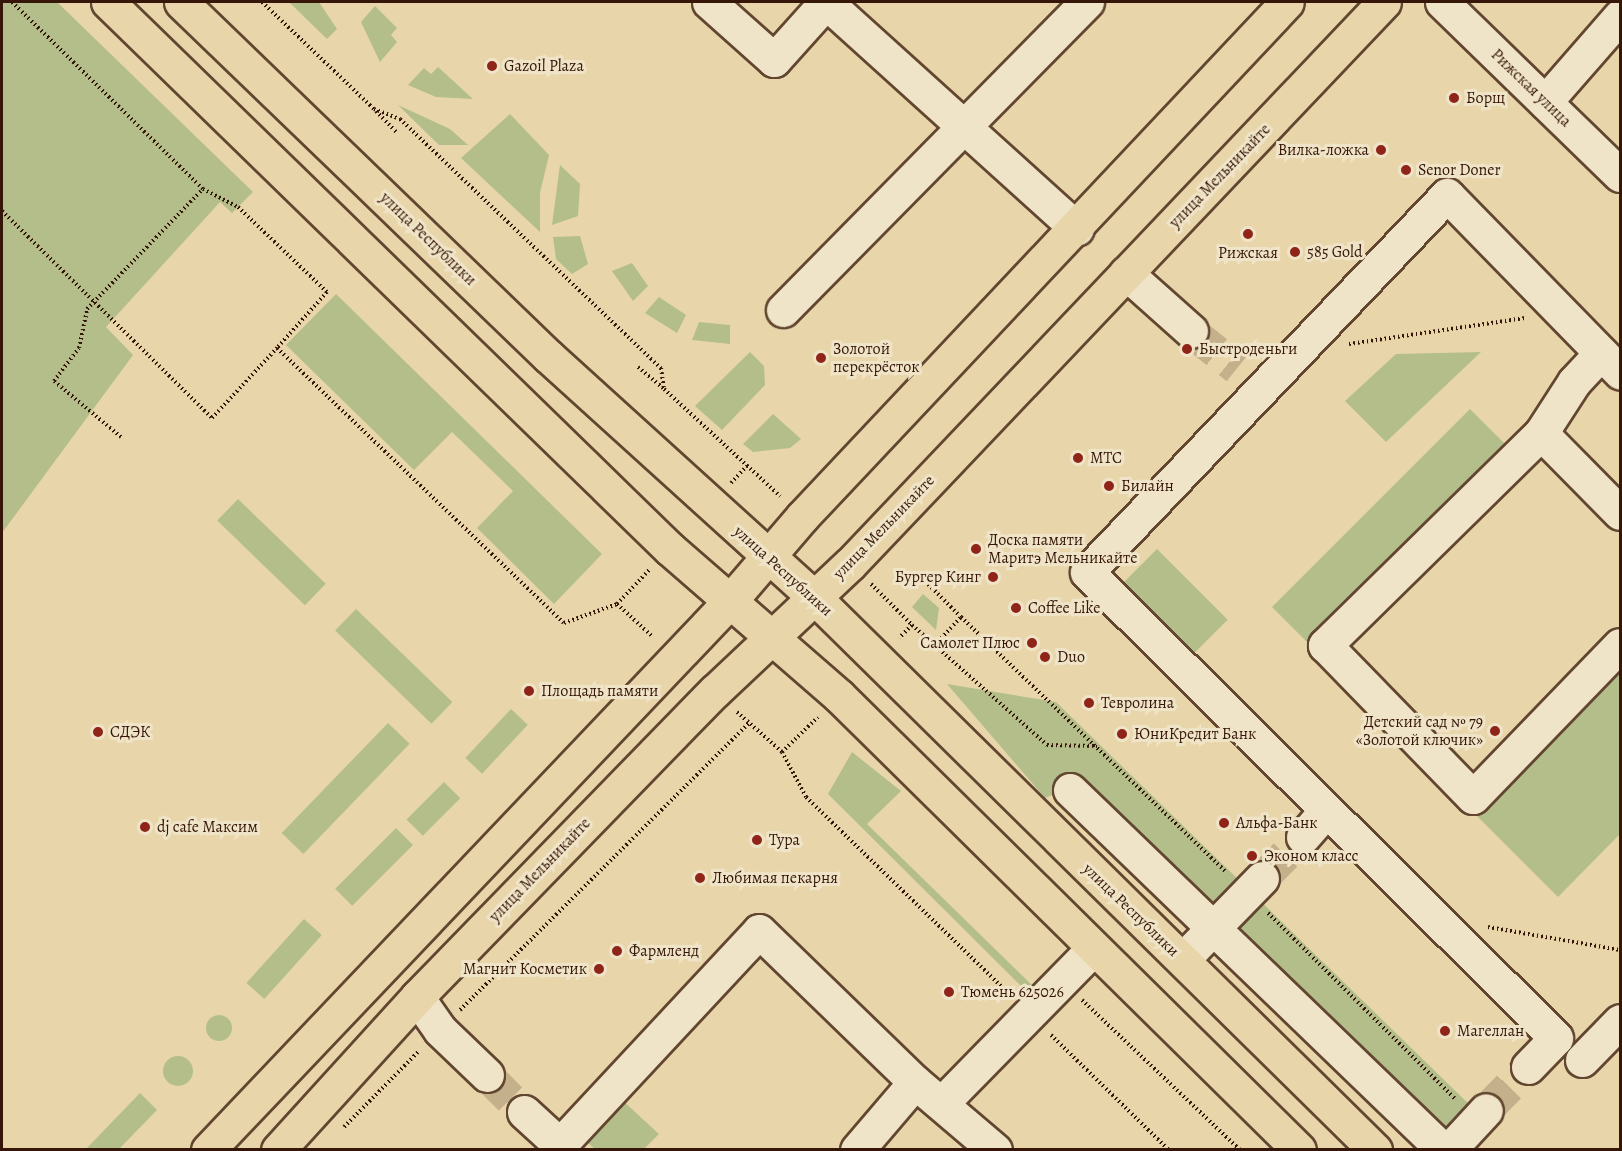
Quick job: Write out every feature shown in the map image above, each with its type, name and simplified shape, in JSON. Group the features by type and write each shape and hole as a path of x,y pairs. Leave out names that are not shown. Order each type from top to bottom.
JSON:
{"main road":[{"path":"108,2 670,549 839,696 1093,949 1299,1149"},
{"name":"улица Республики","path":"181,2 548,356 766,556 814,597 1375,1149"},
{"path":"208,1149 730,600 766,556 1077,230 1287,2"},
{"name":"улица Мельникайте","path":"278,1149 417,997 771,637 814,597 1384,2"}],"street":[{"path":"708,2 774,60 826,2 966,126 1077,230"},
{"path":"783,310 1087,2"},
{"name":"Рижская улица","path":"1442,2 1620,175"},
{"path":"1545,102 1620,16"},
{"path":"1528,1066 1556,1038 1314,825 1087,572 1248,378 1448,195 1611,362 1574,382 1541,433 1325,645 1473,796 1620,645"},
{"path":"1126,273 1191,330"},
{"path":"1541,433 1620,513"},
{"path":"1070,790 1443,1149"},
{"path":"1183,959 1262,878"},
{"path":"524,1112 557,1147 759,931 915,1082 995,1149"},
{"path":"942,1103 1093,949"},
{"path":"417,997 440,1030 487,1076"},
{"path":"1582,1060 1620,1021"},
{"path":"857,1149 915,1082"},
{"path":"1449,1149 1486,1110"}],"path":[{"path":"2,211 212,418 327,292 238,207 203,189 12,2"},
{"path":"262,2 396,132"},
{"path":"374,109 400,118 661,368 664,389"},
{"path":"121,437 54,381 79,348 87,309 203,189"},
{"path":"1341,345 1564,312"},
{"path":"278,348 564,623 617,604"},
{"path":"639,367 747,466"},
{"path":"925,581 961,617 935,645"},
{"path":"912,625 1047,745 1097,746"},
{"path":"337,1134 749,723"},
{"path":"783,752 806,796 1169,1149"},
{"path":"1479,925 1620,950"},
{"path":"1062,981 1240,1149"}],"green space":[{"path":"2,2 57,2 253,192 232,213 220,202 106,327 133,355 2,533"},
{"path":"289,2 319,2 337,29 327,39"},
{"path":"375,6 397,28 391,35 397,42 380,62 361,22"},
{"path":"438,67 473,99 436,97 408,85 424,68 431,74"},
{"path":"398,105 450,129 468,145 439,145"},
{"path":"510,114 549,155 540,193 540,232 461,158"},
{"path":"560,165 580,184 578,216 552,225"},
{"path":"580,236 588,264 572,274 556,259 553,237"},
{"path":"632,263 648,286 633,301 612,271"},
{"path":"336,294 602,554 554,604 477,528 513,491 452,432 414,470 286,345"},
{"path":"659,297 686,315 677,333 645,313"},
{"path":"699,322 730,325 730,344 692,340"},
{"path":"750,352 764,366 765,385 722,430 695,406"},
{"path":"1481,352 1386,442 1345,401 1396,354"},
{"path":"1470,409 1510,449 1312,647 1272,607"},
{"path":"773,414 801,439 790,448 753,452 743,444"},
{"path":"238,499 326,584 305,605 217,521"},
{"path":"1157,549 1228,620 1193,654 1122,584"},
{"path":"923,594 939,608 936,630 912,607"},
{"path":"356,609 452,702 432,724 335,631"},
{"path":"1620,664 1620,834 1558,897 1473,812"},
{"path":"947,684 1056,702 1476,1111 1451,1140 1078,784 1045,798"},
{"path":"511,709 528,725 482,774 465,758"},
{"path":"388,723 410,744 303,854 282,833"},
{"path":"852,752 901,791 867,824 1039,992 1034,999 828,794"},
{"path":"444,782 460,798 423,836 407,819"},
{"path":"396,828 413,845 352,906 335,889"},
{"path":"304,919 322,935 264,999 246,983"},
{"path":"219,1015 228,1019 232,1028 228,1037 219,1041 210,1037 206,1028 210,1019"},
{"path":"178,1056 184,1057 192,1065 192,1077 184,1085 178,1086 172,1085 164,1077 163,1071 164,1065 172,1057"},
{"path":"140,1093 157,1110 119,1149 86,1149"},
{"path":"621,1099 659,1134 644,1149 595,1149 583,1139"}],"tunnel":[{"path":"1191,331 1237,368"},
{"path":"1262,878 1303,837"},
{"path":"1486,1110 1528,1067"},
{"path":"487,1075 524,1112"}],"place":[{"name":"Gazoil Plaza","path":"492,66"},
{"name":"Борщ","path":"1454,98"},
{"name":"Вилка-ложка","path":"1381,150"},
{"name":"Senor Doner","path":"1406,170"},
{"name":"Рижская","path":"1248,234"},
{"name":"585 Gold","path":"1295,252"},
{"name":"Быстроденьги","path":"1187,349"},
{"name":"Золотой перекрёсток","path":"821,358"},
{"name":"МТС","path":"1078,458"},
{"name":"Билайн","path":"1109,486"},
{"name":"Доска памяти Маритэ Мельникайте","path":"976,549"},
{"name":"Бургер Кинг","path":"993,577"},
{"name":"Coffee Like","path":"1016,608"},
{"name":"Самолет Плюс","path":"1032,643"},
{"name":"Duo","path":"1045,657"},
{"name":"Площадь памяти","path":"529,691"},
{"name":"Тевролина","path":"1089,703"},
{"name":"Детский сад № 79 «Золотой ключик»","path":"1495,731"},
{"name":"СДЭК","path":"98,732"},
{"name":"ЮниКредит Банк","path":"1122,734"},
{"name":"Альфа-Банк","path":"1224,823"},
{"name":"dj cafe Максим","path":"145,827"},
{"name":"Тура","path":"757,840"},
{"name":"Эконом класс","path":"1252,856"},
{"name":"Любимая пекарня","path":"700,878"},
{"name":"Фармленд","path":"617,951"},
{"name":"Магнит Косметик","path":"599,969"},
{"name":"Тюмень 625026","path":"949,992"},
{"name":"Магеллан","path":"1445,1031"}]}
